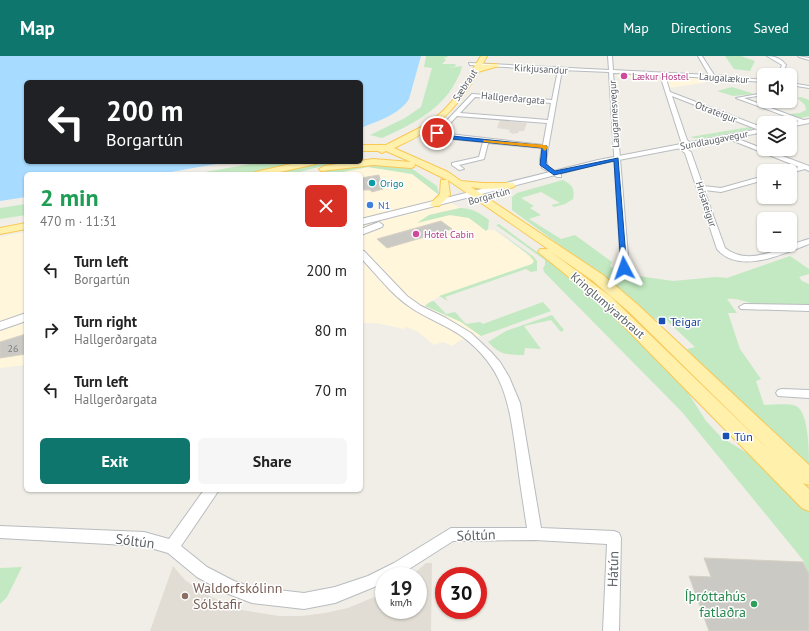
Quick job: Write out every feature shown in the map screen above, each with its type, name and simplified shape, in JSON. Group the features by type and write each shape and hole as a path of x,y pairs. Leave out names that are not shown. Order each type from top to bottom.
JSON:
{"main road":[{"name":"Sæbraut","path":"465,72 476,56"},
{"name":"Sæbraut","path":"363,156 381,147 422,131 446,113 484,56"},
{"path":"478,66 496,66"},
{"path":"478,66 496,66"},
{"name":"Sæbraut","path":"381,147 422,121"},
{"path":"422,131 415,149 444,178 445,195 435,204"},
{"name":"Kringlumýrarbraut","path":"381,147 411,165 455,181 473,198 517,223 598,278 809,477"},
{"name":"Kringlumýrarbraut","path":"363,148 381,147 406,156 444,178 473,198 605,299 809,502"},
{"path":"363,163 373,162 411,165"},
{"path":"267,172 304,164"},
{"path":"311,172 340,164"},
{"path":"324,169 359,164"},
{"path":"455,181 483,186 505,193 517,223"},
{"path":"473,198 544,247 569,258"},
{"path":"0,221 24,216"},
{"path":"0,231 24,226"}],"street":[{"name":"Laugarnesvegur","path":"610,56 624,268"},
{"path":"700,56 712,76"},
{"path":"769,56 782,62 784,65 783,68"},
{"path":"800,56 809,59"},
{"path":"470,64 478,66"},
{"name":"Kirkjusandur","path":"496,66 611,72"},
{"name":"Hallgerðargata","path":"557,175 543,165 545,147 560,70"},
{"name":"Laugalækur","path":"611,72 712,76 757,80"},
{"path":"662,74 684,140 690,145"},
{"path":"797,85 809,87"},
{"name":"Otrateigur","path":"668,93 757,127"},
{"name":"Hallgerðargata","path":"545,147 437,135 474,95 554,102"},
{"path":"757,95 738,98 757,105"},
{"path":"767,108 808,122"},
{"name":"Hallgerðargata","path":"457,114 550,122"},
{"path":"797,124 808,122"},
{"name":"Sundlaugavegur","path":"617,160 757,131"},
{"path":"728,137 808,167"},
{"path":"461,169 454,164 482,158 486,141"},
{"name":"Hrísateigur","path":"680,147 688,152 702,188 721,249 724,252 736,258 746,260 757,258 809,241"},
{"path":"616,150 633,155"},
{"name":"Sundlaugavegur","path":"617,160 633,155 664,150"},
{"name":"Borgartún","path":"363,222 435,204 505,193 557,175 617,160"},
{"path":"797,169 808,167"},
{"path":"702,188 721,190 757,180"},
{"name":"Borgartún","path":"363,231 372,227 473,198"},
{"path":"363,255 409,302 456,328 478,343 496,364 503,375 509,386 514,403 535,534"},
{"path":"744,307 809,308"},
{"path":"0,326 24,318"},
{"path":"782,393 809,394"},
{"path":"172,547 211,492"},
{"name":"Sóltún","path":"0,532 144,539 172,547 202,572 231,588 259,596 304,601 335,595 371,582 399,568 451,535 535,534"},
{"name":"Hátún","path":"535,534 614,538 611,631"}],"shaded area":[{"path":"617,73 734,78 669,88 665,80 617,77"},
{"path":"500,120 527,123 524,131 519,131 518,133 513,134 509,132 510,130 497,128"},
{"path":"368,167 412,174 439,195 460,208 429,215 418,222 450,215 469,218 486,230 494,230 532,258 534,262 532,264 440,296 426,304 425,306 461,322 481,336 461,340 452,346 443,342 434,345 417,331 406,327 404,329 376,323 363,323 363,172 342,172"},
{"path":"24,232 24,365 0,368 0,237"},
{"name":"Waldorfskólinn Sólstafir","path":"426,563 432,563 431,631 150,631 173,566 185,580 200,591 236,609 279,616 301,616 348,608 375,597 375,619 427,619 427,567 421,567"}],"green space":[{"path":"426,56 449,56 444,58 446,60 442,64 455,64 456,66 449,68 462,66 452,88 426,115 382,138 370,135 405,118 421,107 432,68 424,67"},
{"path":"725,56 741,56 755,61 750,71 734,69"},
{"path":"732,87 753,94 733,96 717,91"},
{"path":"801,97 809,100 809,116 798,119 797,116 789,116 789,114 800,113 806,110 805,105 797,98"},
{"path":"750,127 752,129 699,139 690,137"},
{"path":"250,164 298,164 260,172 205,172"},
{"path":"311,164 330,164 300,172 277,172"},
{"path":"376,164 408,166 437,186 439,195 412,174 368,167 342,172 323,172 356,165"},
{"path":"563,180 572,187 574,192 573,199 565,204 554,207 551,205 560,203 541,192 521,198 534,206 530,208 541,215 529,219 561,239 575,235 612,262 610,266 618,272 673,281 716,277 727,278 790,256 809,269 809,274 799,277 802,281 809,284 809,304 780,305 751,303 736,299 727,299 737,313 728,313 740,349 761,379 756,381 764,405 785,404 796,406 804,416 809,453 809,469 695,361 687,349 695,347 665,319 657,320 643,312 610,282 512,210 512,197 517,193"},
{"path":"24,204 24,215 0,219 0,208"},
{"path":"460,208 472,210 486,217 489,220 488,229 486,231 469,218 450,215 417,223 429,215"},
{"path":"499,224 564,272 629,328 678,377 706,421 721,437 755,458 809,512 809,574 803,560 682,412 544,272 543,268 545,265 545,260 496,225"},
{"path":"494,228 534,257 537,261 537,271 531,272 526,269 445,297 448,301 439,296 532,264 534,261 529,255"},
{"path":"434,301 446,314 455,312 466,324 480,322 483,324 543,302 551,311 481,336 461,322 425,306"},
{"path":"552,315 564,330 561,332 551,320 524,326 541,349 525,348 524,355 508,354 497,350 488,342 506,331"},
{"path":"22,567 7,597 0,604 0,568"}],"water":[{"path":"0,56 421,56 409,99 405,105 387,117 363,127 363,80 24,80 24,164 216,164 170,172 24,172 24,197 0,201"}],"building":[{"name":"Origo","path":"379,175 383,189 372,192 370,190 363,190 363,178"},
{"name":"Hotel Cabin","path":"441,221 452,229 387,248 377,239"},
{"path":"24,335 24,354 0,358 0,342"},
{"name":"Íþróttahús fatlaðra","path":"704,558 803,562 809,574 809,631 709,631 689,576 711,577"}],"slow traffic":[{"path":"484,141 545,147 545,149"}],"place":[{"name":"Lækur Hostel","path":"624,76"},
{"name":"Origo","path":"372,183"},
{"name":"N1","path":"370,205"},
{"name":"Hotel Cabin","path":"416,234"},
{"name":"Teigar","path":"662,321"},
{"name":"Tún","path":"726,436"},
{"name":"Waldorfskólinn Sólstafir","path":"185,596"},
{"name":"Íþróttahús fatlaðra","path":"754,604"}],"route":[{"path":"437,133 437,135 442,136 545,147 542,160 543,165 545,168 554,173 616,159 624,268"}]}
